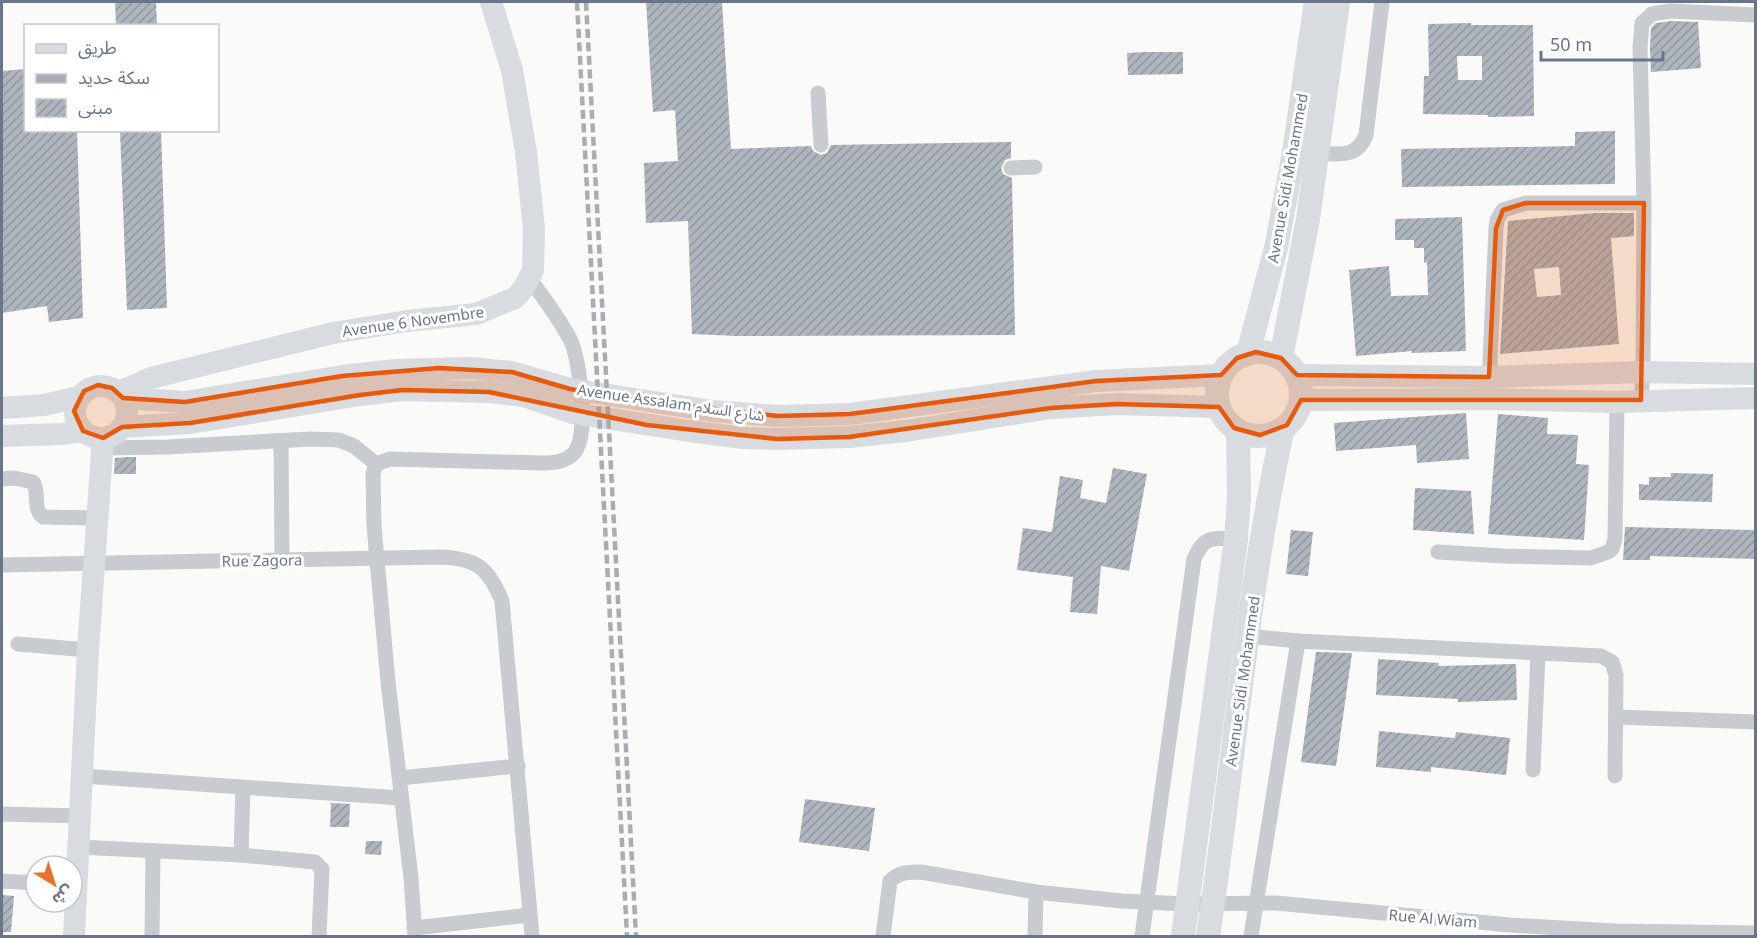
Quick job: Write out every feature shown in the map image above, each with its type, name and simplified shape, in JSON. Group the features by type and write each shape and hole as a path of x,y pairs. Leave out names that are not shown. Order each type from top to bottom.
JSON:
{"main road":[{"name":"Avenue Sidi Mohammed","path":"1248,353 1276,248 1294,152 1316,2"},
{"name":"Avenue Sidi Mohammed","path":"1289,367 1338,2"},
{"path":"1265,352 1289,367 1300,387 1300,400 1296,413 1283,428 1274,432 1251,435 1238,430 1225,418 1219,407 1217,393 1221,375 1233,361 1248,353 1265,352"},
{"name":"Avenue Sidi Mohammed","path":"1208,936 1247,636 1264,527 1283,428"},
{"name":"Avenue Sidi Mohammed","path":"1183,936 1236,539 1239,497 1238,430"}],"street":[{"path":"376,464 390,459 549,463 569,457 576,452 582,431 580,372 577,358 570,339 530,279 533,270 534,229 526,152 512,70 491,2"},
{"name":"Avenue Sidi Mohammed","path":"1316,153 1342,154 1358,150 1363,144 1382,2"},
{"path":"1641,400 1644,203 1640,48 1642,23 1652,14 1670,11 1755,15"},
{"path":"818,93 821,145"},
{"path":"1011,168 1035,167"},
{"path":"1489,388 1496,228 1497,220 1503,210 1526,203 1644,203"},
{"name":"Avenue 6 Novembre","path":"121,395 162,376 333,333 407,321 476,314 515,298 530,279"},
{"path":"1289,367 1617,402 1755,398"},
{"name":"Avenue Assalam شارع السلام","path":"121,395 166,402 185,402 342,376 428,368 470,368 512,372 570,389 712,411 814,417 1096,381 1221,375"},
{"path":"1300,400 1489,388 1643,372 1755,374"},
{"path":"162,376 152,382 150,389 156,397 166,402"},
{"path":"77,854 103,436 127,412 121,395 112,388 98,385 84,391 79,397 74,411 75,418 103,436 281,441 310,439 349,442 376,464"},
{"name":"Avenue Assalam شارع السلام","path":"2,436 62,434 103,436 402,390 524,396 573,413 743,438 810,439 906,430 1051,408 1117,404 1219,407"},
{"path":"2,408 44,405 79,397"},
{"path":"1438,552 1591,558 1612,549 1615,539 1617,402"},
{"path":"281,441 282,559"},
{"path":"376,464 373,474 374,526 415,932 530,915"},
{"path":"2,479 14,478 33,482 37,489 38,511 43,517 98,518"},
{"path":"1142,936 1194,559 1205,542 1213,538 1236,539"},
{"name":"Rue Zagora","path":"2,565 462,558 472,562 489,575 502,601 518,766"},
{"path":"1247,636 1298,641 1601,656 1611,662 1616,675 1615,776"},
{"path":"1251,936 1298,641"},
{"path":"18,644 88,651"},
{"path":"1533,770 1538,654"},
{"path":"1616,717 1755,722"},
{"path":"400,778 518,766 532,936"},
{"path":"82,776 401,798"},
{"path":"242,855 243,788"},
{"path":"2,814 80,816"},
{"path":"78,847 242,855 310,861 321,866 322,900 319,936"},
{"path":"152,936 153,850"},
{"name":"Rue Al Wiam","path":"883,936 890,881 895,875 905,872 921,872 1036,892 1122,902 1276,903 1522,926 1615,931 1755,933"},
{"path":"2,881 24,882"},
{"path":"1035,936 1036,892"},
{"path":"74,914 74,936"}],"highlighted area":[{"path":"1526,203 1644,203 1641,400 1301,400 1287,425 1260,435 1234,428 1219,407 1117,404 1051,408 849,437 777,439 647,425 489,392 402,390 360,395 190,423 122,427 103,438 83,431 74,411 84,391 98,385 112,388 123,398 185,402 342,376 439,368 512,372 570,389 644,401 778,416 850,414 1096,381 1221,375 1237,358 1256,352 1281,358 1297,375 1489,377 1496,228 1503,210"}],"building":[{"path":"115,2 156,2 157,24 116,24"},
{"path":"646,2 722,2 731,149 811,146 813,151 821,155 827,153 831,145 1011,142 1011,158 1005,160 1001,168 1003,174 1012,178 1015,335 737,336 692,334 688,221 646,223 644,163 678,161 675,110 653,112"},
{"path":"1698,22 1701,68 1651,72 1651,28 1656,23"},
{"path":"1428,24 1533,25 1534,116 1488,117 1488,115 1423,114 1424,76 1429,76","holes":["1457,56 1482,56 1482,80 1458,80"]},
{"path":"1183,52 1183,74 1128,75 1127,53"},
{"path":"24,69 24,132 77,132 83,318 49,322 47,306 2,313 2,71"},
{"path":"1615,131 1615,184 1402,187 1401,149 1575,146 1575,132"},
{"path":"120,132 161,132 167,308 127,310"},
{"path":"1595,213 1634,213 1634,236 1611,238 1619,344 1500,354 1508,221","holes":["1559,267 1561,295 1537,297 1534,269"]},
{"path":"1462,217 1466,351 1412,353 1412,351 1356,356 1349,270 1389,266 1391,296 1428,295 1427,262 1424,263 1424,248 1414,248 1414,240 1395,240 1395,219"},
{"path":"1466,413 1469,459 1417,463 1416,445 1336,451 1334,423"},
{"path":"1498,414 1548,418 1547,434 1578,435 1576,464 1589,465 1584,540 1488,534"},
{"path":"136,457 136,474 114,474 115,458"},
{"path":"1113,468 1147,474 1129,571 1101,566 1097,614 1070,612 1073,577 1017,570 1023,528 1052,532 1060,476 1083,480 1080,498 1106,503"},
{"path":"1671,473 1713,474 1712,502 1639,500 1639,484 1649,485 1649,477 1671,477"},
{"path":"1415,488 1471,491 1474,534 1413,530"},
{"path":"1625,527 1755,530 1755,559 1650,556 1650,560 1623,560"},
{"path":"1291,530 1313,532 1308,576 1286,574"},
{"path":"1316,652 1352,653 1336,766 1301,762"},
{"path":"1378,659 1439,663 1438,666 1516,664 1517,700 1458,702 1458,699 1376,695"},
{"path":"1379,731 1455,738 1456,732 1510,738 1506,775 1431,767 1431,772 1376,767"},
{"path":"805,799 875,808 869,851 799,842"},
{"path":"331,803 350,804 349,827 330,827"},
{"path":"366,841 382,841 381,855 365,854"},
{"path":"2,895 14,896 11,932 2,932"}],"railway":[{"path":"577,2 627,936"},
{"path":"586,2 636,936"}]}
